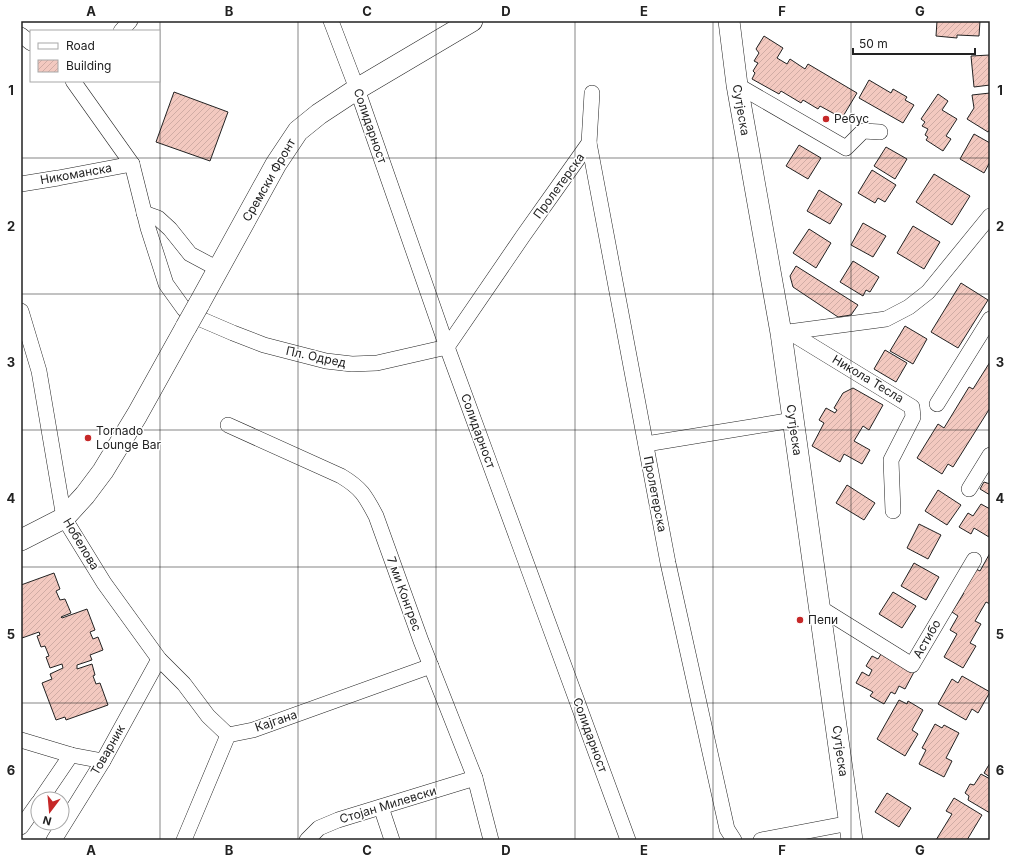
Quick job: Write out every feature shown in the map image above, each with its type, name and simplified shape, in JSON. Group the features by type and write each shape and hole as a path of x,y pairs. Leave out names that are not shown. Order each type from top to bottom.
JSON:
{"street":[{"path":"122,30 130,21"},
{"name":"Солидарност","path":"332,21 447,347 628,840"},
{"name":"Сремски Фронт","path":"64,518 85,495 103,471 137,415 276,164 298,131 319,114 357,89 472,21"},
{"name":"Сутјеска","path":"730,21 737,85 786,333 793,420 851,831"},
{"path":"21,35 30,42"},
{"path":"75,82 132,164"},
{"path":"737,85 846,148 863,131 880,132"},
{"name":"Пролетерска","path":"592,93 589,144 646,444 670,570 727,829 734,840"},
{"name":"Пролетерска","path":"447,347 523,236 589,144"},
{"name":"Никоманска","path":"21,184 132,164"},
{"name":"Пл. Одред","path":"132,164 144,212 166,284 184,309 198,318 264,344 295,353 352,364 376,363 447,347"},
{"path":"144,212 158,218 170,229 190,254 218,269"},
{"path":"786,333 886,319 909,307 928,292 990,216"},
{"name":"Нобелова","path":"21,311 39,371 64,518 104,583 159,659 184,684 208,716 228,735"},
{"path":"937,404 990,319"},
{"name":"Никола Тесла","path":"786,333 912,407 913,417 891,460 893,511"},
{"path":"646,444 793,420"},
{"name":"7 ми Конгрес","path":"228,426 335,473 356,485 367,498 376,516 431,666 475,778 491,840"},
{"path":"969,489 990,455"},
{"path":"21,540 64,518"},
{"name":"Астибо","path":"819,607 912,664 974,560"},
{"name":"Товарник","path":"54,840 103,761 159,659"},
{"name":"Кајгана","path":"228,735 253,730 431,666"},
{"path":"184,840 228,735"},
{"path":"21,740 71,755 103,761"},
{"path":"46,791 71,755"},
{"name":"Стојан Милевски","path":"307,840 319,828 338,820 475,778"},
{"path":"381,807 392,840"},
{"path":"21,828 30,815"},
{"path":"761,840 851,831"}],"building":[{"path":"937,21 980,21 979,36 957,35 957,38 936,36"},
{"path":"764,36 783,48 777,58 787,64 790,59 805,69 808,64 857,93 842,118 820,106 818,109 803,100 801,103 781,91 779,94 752,79 755,73 753,71 758,63 754,61 759,53 756,49"},
{"path":"990,55 990,85 974,87 971,56"},
{"path":"869,80 891,93 893,89 907,97 905,100 914,105 903,123 859,98"},
{"path":"174,92 228,112 210,161 156,142"},
{"path":"990,93 990,129 988,132 967,119 974,108 972,95"},
{"path":"938,94 948,101 942,110 957,119 946,136 951,139 943,151 926,140 928,137 925,135 928,129 922,126 925,122 921,119"},
{"path":"974,134 990,143 990,162 984,173 960,159"},
{"path":"799,145 821,158 808,179 786,166"},
{"path":"886,147 907,159 895,179 874,166"},
{"path":"872,170 896,185 885,202 878,198 875,203 858,193"},
{"path":"934,174 970,196 952,225 916,202"},
{"path":"819,190 842,204 830,224 807,211"},
{"path":"863,223 886,236 873,257 851,245"},
{"path":"913,226 940,242 924,269 897,253"},
{"path":"809,229 831,243 816,268 793,253"},
{"path":"853,261 879,277 870,292 866,290 863,296 840,282"},
{"path":"796,266 858,305 851,315 838,317 793,287 790,276"},
{"path":"961,283 988,300 958,348 931,332"},
{"path":"905,326 927,339 913,364 890,351"},
{"path":"885,350 907,363 896,382 874,369"},
{"path":"990,362 990,408 953,467 948,464 942,474 917,458 938,424 944,428 969,387 973,389"},
{"path":"853,388 883,405 869,430 863,426 854,441 870,450 862,464 844,454 840,462 812,446 824,423 819,420 826,408 835,413 837,410 834,408 843,393"},
{"path":"984,482 990,484 990,495 980,489"},
{"path":"847,485 875,503 864,520 836,503"},
{"path":"938,490 961,505 947,525 925,511"},
{"path":"981,504 990,509 989,537 974,528 971,534 959,527 968,513 973,516"},
{"path":"919,524 941,535 928,559 907,548"},
{"path":"990,553 990,604 986,602 975,621 981,624 970,643 976,646 963,668 944,657 957,634 950,630 958,616 952,612 964,593 960,591 974,568 980,571"},
{"path":"914,563 939,577 926,600 901,586"},
{"path":"54,573 60,589 56,591 60,600 65,599 71,613 61,617 62,618 87,609 95,630 90,632 93,639 98,637 103,650 90,655 92,660 77,665 77,669 92,664 95,675 93,676 96,684 100,683 108,705 66,720 65,717 56,720 42,683 52,679 50,674 63,668 62,664 50,668 46,657 49,656 45,646 41,647 37,636 40,635 39,632 22,638 21,635 21,585"},
{"path":"893,592 916,606 902,628 879,614"},
{"path":"881,654 914,672 905,689 899,686 895,694 891,692 884,704 870,696 873,692 856,683 862,672 869,676 872,670 866,666 872,656 878,659"},
{"path":"962,676 990,692 978,713 972,709 966,720 938,704 952,679 958,683"},
{"path":"899,700 907,704 908,701 923,710 912,730 918,734 905,756 877,739"},
{"path":"935,724 942,728 944,725 959,733 946,758 952,761 944,777 919,764 926,750 922,748"},
{"path":"990,763 990,777 984,773"},
{"path":"981,774 990,779 990,813 968,800 969,796 965,793 970,784 974,785"},
{"path":"887,793 911,808 899,827 875,812"},
{"path":"954,798 982,815 967,840 936,840 952,814 946,811"}],"place":[{"name":"Ребус","path":"826,119"},
{"name":"Tornado Lounge Bar","path":"88,438"},
{"name":"Пепи","path":"800,620"}]}
